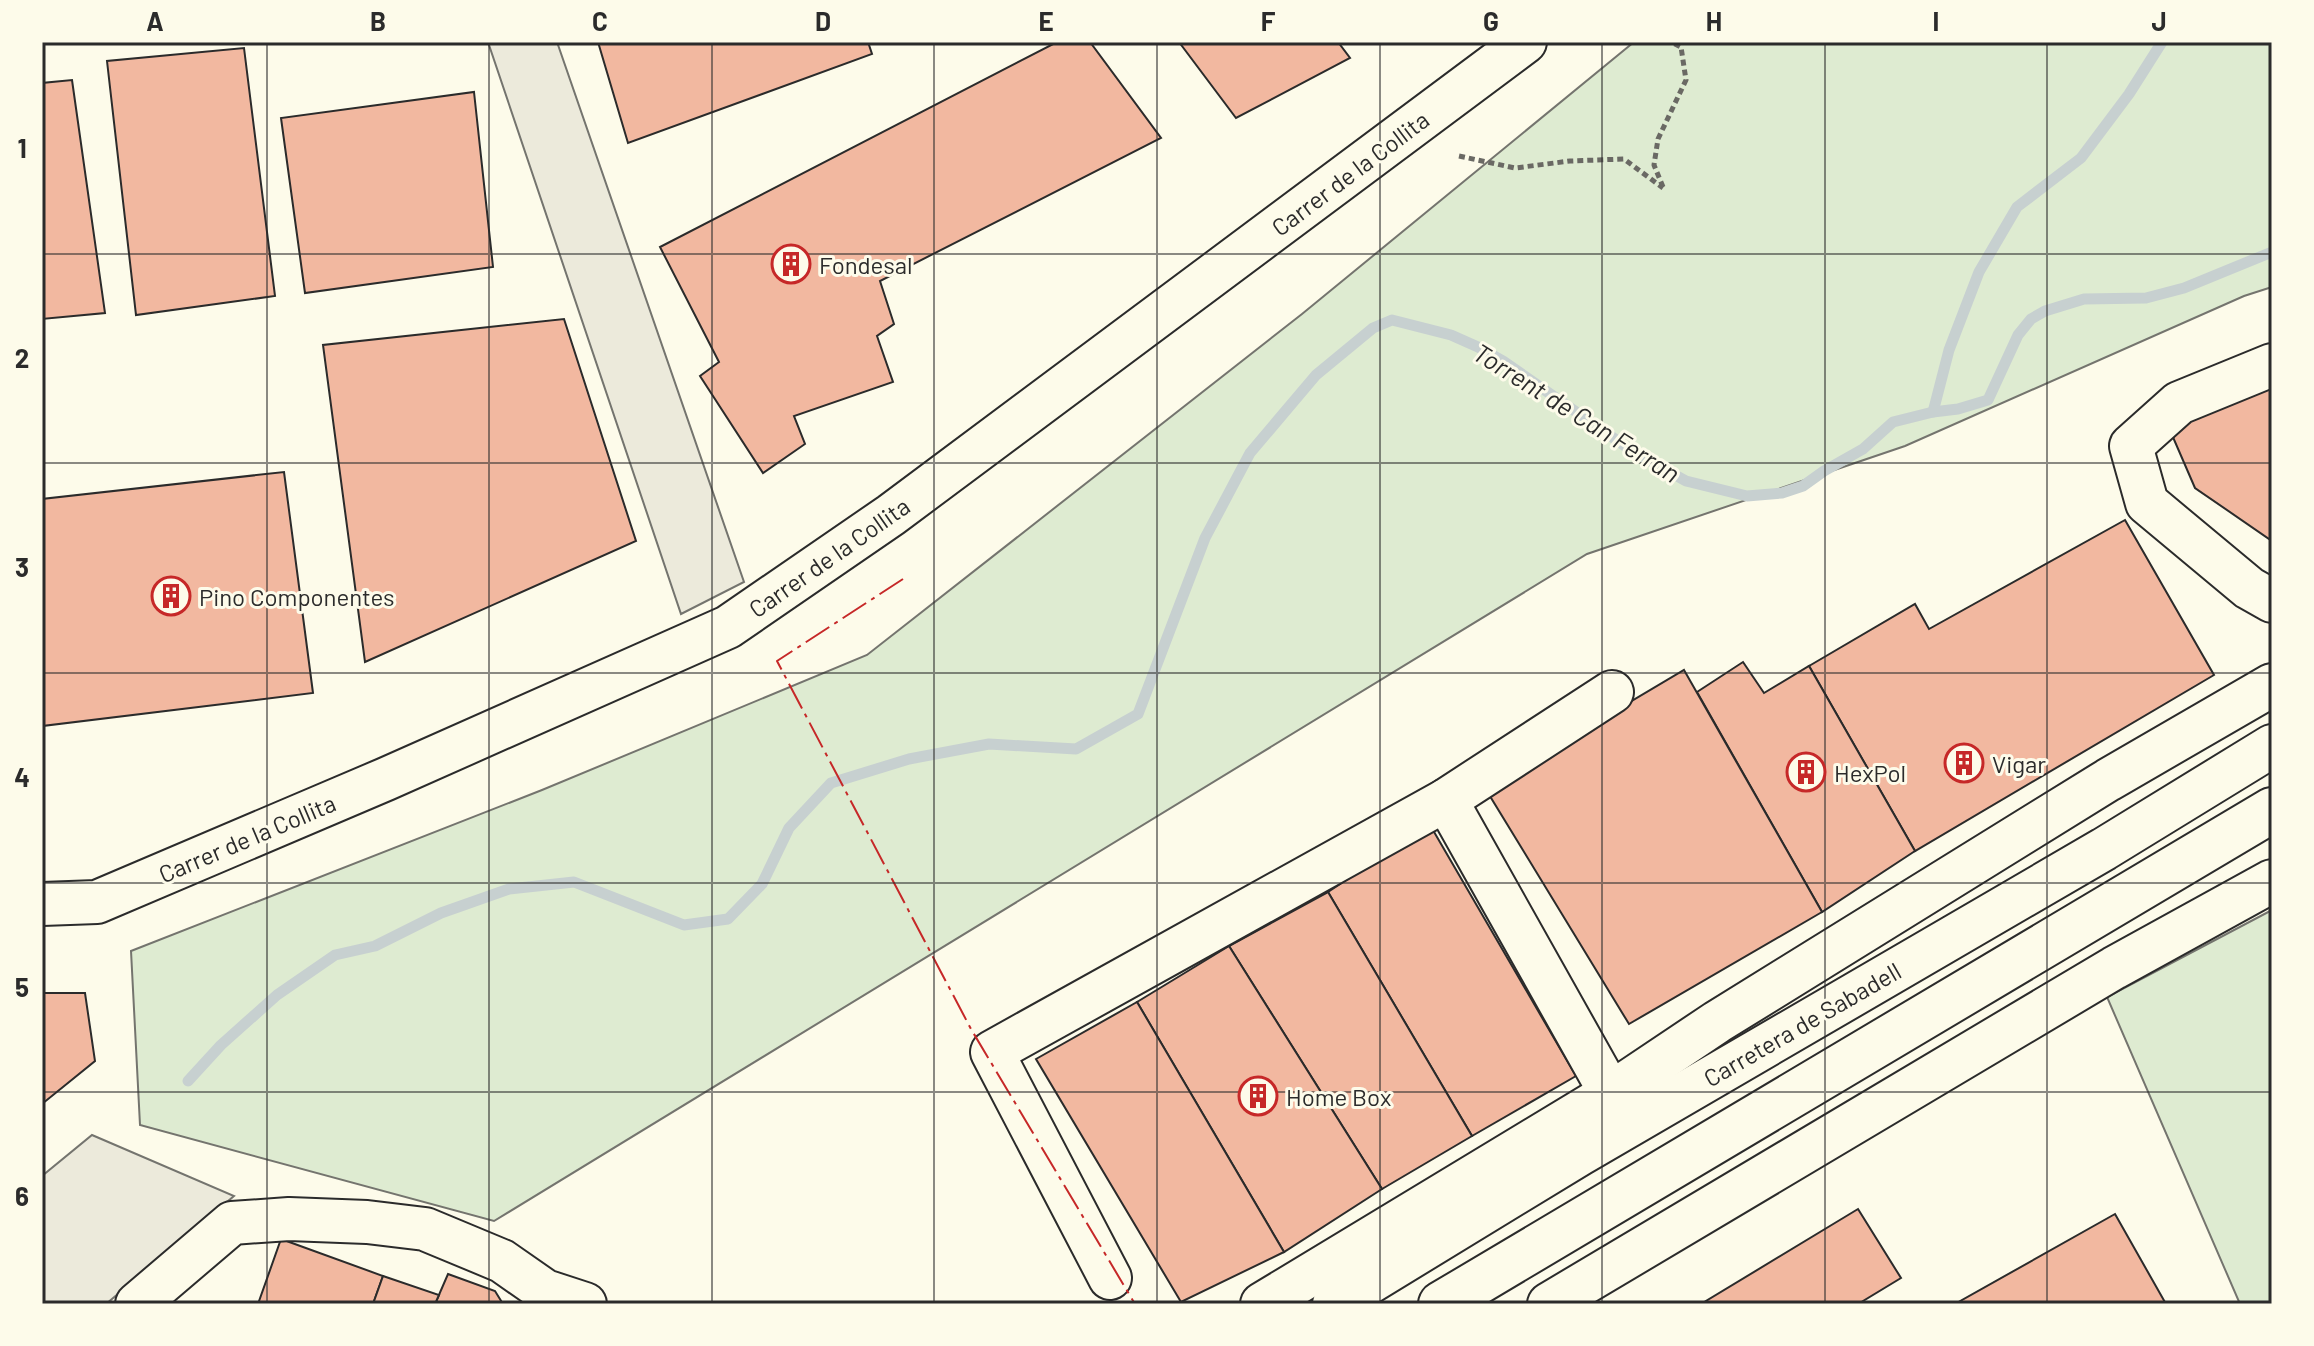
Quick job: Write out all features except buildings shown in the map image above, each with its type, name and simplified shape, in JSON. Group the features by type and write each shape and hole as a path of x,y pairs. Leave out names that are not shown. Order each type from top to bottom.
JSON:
{"main road":[{"path":"1441,1304 2272,810"}],"street":[{"name":"Carrer de la Collita","path":"42,904 97,902 400,773 728,627 891,515 1525,42"},
{"path":"2272,365 2179,403 2131,446 2147,503 2249,588 2272,601"},
{"path":"1262,1304 1620,1109 1717,1022 2108,780 2272,685"},
{"path":"1110,1278 992,1052 1446,800 1612,692"},
{"name":"Carretera de Sabadell","path":"1334,1304 1620,1109 2104,849 2272,746"},
{"path":"1446,800 1620,1109"},
{"path":"1549,1304 2101,976 2272,881"},
{"path":"137,1304 232,1223 289,1219 367,1222 425,1229 502,1261 545,1291 585,1304"}],"path":[{"path":"1459,156 1515,168 1570,161 1624,159 1663,188 1654,165 1658,139 1686,80 1681,47 1671,42"}],"green space":[{"path":"1634,42 2272,42 2272,287 2244,296 1905,446 1587,554 494,1221 140,1125 131,951 542,790 867,655 1302,314"},
{"path":"2272,910 2272,1304 2240,1304 2107,997"}],"shaded area":[{"path":"488,42 557,42 744,582 681,614"},
{"path":"92,1135 234,1196 106,1304 42,1304 42,1176"}],"waterway":[{"name":"Torrent de Can Ferran","path":"1933,412 1949,350 1979,272 2017,207 2081,158 2129,94 2162,42"},
{"name":"Torrent de Can Ferran","path":"188,1081 221,1045 277,995 335,955 375,946 441,913 509,889 574,882 684,925 728,919 762,884 789,828 831,783 909,759 989,744 1076,749 1138,714 1205,538 1250,453 1316,375 1373,328 1392,320 1451,335 1478,347 1635,453 1686,481 1747,496 1782,493 1803,486 1863,449 1893,422 1988,400 2018,335 2031,319 2045,311 2084,299 2146,298 2184,288 2272,252"}],"power":[{"path":"903,579 777,661 971,1029 1135,1304"}],"place":[{"name":"Fondesal","path":"791,264"},
{"name":"Pino Componentes","path":"171,596"},
{"name":"Vigar","path":"1964,763"},
{"name":"HexPol","path":"1806,772"},
{"name":"Home Box","path":"1258,1096"}]}
